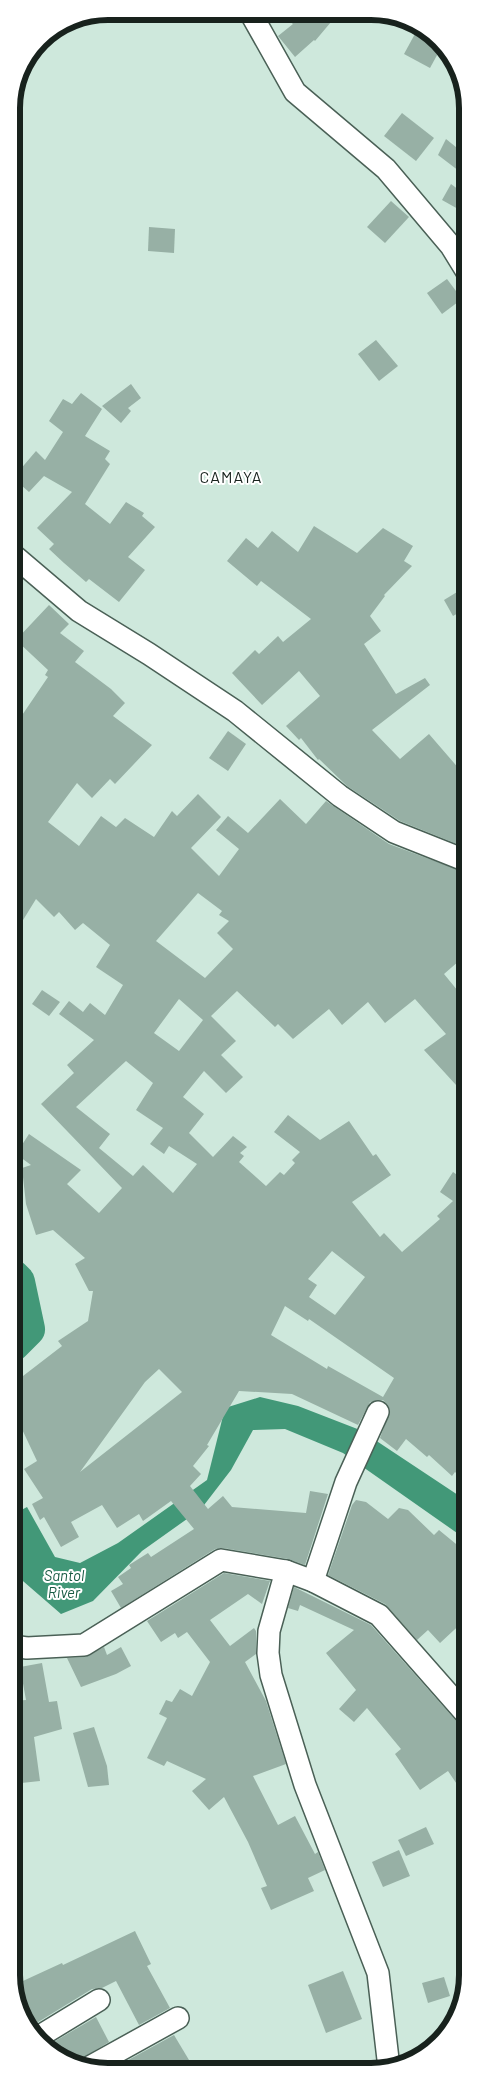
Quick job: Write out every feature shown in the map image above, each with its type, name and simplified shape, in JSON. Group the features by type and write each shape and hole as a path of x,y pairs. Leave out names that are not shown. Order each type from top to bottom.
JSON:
{"street":[{"path":"254,20 295,92 386,169 451,246 459,259"},
{"path":"20,561 79,611 149,654 235,711 340,796 394,832 459,858"},
{"path":"313,1581 346,1482 374,1420"},
{"path":"20,1647 84,1645 221,1560 286,1571 313,1581 379,1615 459,1705"},
{"path":"286,1571 269,1631 270,1675 305,1785 378,1973 388,2061"},
{"path":"43,2034 99,2000"},
{"path":"97,2062 178,2018"}],"water":[{"name":"Santol River","path":"260,1397 298,1406 360,1430 459,1496 459,1534 343,1453 285,1429 253,1430 231,1470 201,1509 142,1551 93,1601 61,1614 20,1578 20,1511 27,1507 55,1557 80,1563 118,1543 207,1480 225,1408"}],"building":[{"path":"288,20 328,20 331,22 315,41 295,57 278,36 293,24"},
{"path":"416,32 425,38 439,52 430,68 404,54"},
{"path":"402,113 434,138 416,161 384,136"},
{"path":"446,139 459,150 459,171 438,155"},
{"path":"451,184 459,190 459,210 442,200"},
{"path":"391,201 409,217 385,243 367,227"},
{"path":"149,227 175,229 174,253 148,251"},
{"path":"447,279 459,295 459,301 442,314 427,293"},
{"path":"376,340 398,366 379,381 358,354"},
{"path":"131,384 141,398 128,408 131,411 121,423 102,406"},
{"path":"81,393 102,409 85,436 110,451 105,459 110,464 85,504 110,524 126,502 144,513 142,516 155,527 128,557 145,570 119,602 89,579 86,582 64,563 49,549 54,544 37,528 72,492 44,476 29,492 20,484 20,470 36,451 45,460 63,432 49,421 63,399 72,404"},
{"path":"314,526 357,553 383,528 413,546 404,561 412,566 384,595 370,616 381,631 364,644 396,694 425,678 430,685 372,730 400,759 429,734 459,769 459,845 400,821 347,786 318,760 301,738 299,740 286,726 320,696 299,671 262,705 232,673 255,650 259,654 278,636 283,642 311,619 261,581 257,586 227,561 246,538 258,548 272,531 298,552"},
{"path":"459,591 459,613 453,616 444,600"},
{"path":"49,605 69,624 60,633 84,651 75,662 111,689 125,703 113,716 152,745 115,784 110,779 92,798 77,783 48,822 79,846 101,816 116,827 125,818 154,837 172,811 177,816 198,794 221,817 191,848 219,876 239,849 216,830 228,816 248,833 280,799 306,824 326,801 389,844 459,870 459,961 444,974 459,992 459,1088 424,1050 446,1034 415,999 385,1023 368,1002 342,1025 329,1009 293,1039 278,1024 275,1027 237,991 211,1016 236,1041 221,1055 243,1077 226,1093 204,1071 183,1097 204,1114 189,1133 213,1157 233,1136 247,1147 240,1153 244,1156 239,1162 266,1186 280,1172 284,1175 295,1163 292,1160 300,1152 274,1132 288,1115 320,1140 349,1121 373,1156 376,1154 391,1175 352,1202 380,1237 384,1233 402,1252 440,1219 437,1216 453,1201 440,1192 453,1172 459,1176 459,1476 455,1472 452,1476 429,1455 427,1457 406,1439 397,1451 380,1438 390,1411 388,1405 383,1400 370,1402 358,1425 292,1394 239,1391 207,1445 209,1446 193,1466 201,1474 190,1486 208,1509 223,1496 232,1507 306,1513 310,1491 328,1494 305,1565 288,1559 223,1548 215,1549 121,1608 111,1591 123,1584 118,1577 131,1568 129,1565 148,1553 151,1557 194,1529 171,1501 143,1521 139,1514 117,1528 102,1505 71,1522 79,1537 61,1547 44,1517 40,1520 32,1504 43,1498 24,1469 37,1461 20,1425 20,1371 23,1376 62,1346 58,1341 88,1321 93,1291 89,1291 75,1264 85,1258 53,1230 36,1235 26,1204 22,1168 31,1165 20,1157 20,1148 29,1134 81,1170 67,1184 99,1213 122,1188 41,1104 74,1073 67,1065 94,1040 59,1014 69,1001 83,1012 90,1003 105,1015 123,985 96,967 110,945 83,923 75,930 59,912 54,917 36,899 20,925 20,718 48,677 45,675 48,670 20,644 20,636","holes":["198,893 222,911 219,915 229,921 217,933 233,949 205,978 156,941","179,999 203,1020 179,1051 154,1033","126,1061 153,1083 136,1110 163,1128 150,1144 164,1154 169,1146 197,1164 173,1193 143,1165 133,1176 99,1148 110,1134 76,1107","332,1251 365,1277 335,1315 309,1297 317,1285 308,1279","285,1306 308,1321 309,1319 394,1378 383,1397 328,1366 327,1369 271,1335","159,1369 182,1392 80,1472 145,1382"]},
{"path":"228,731 246,744 228,771 209,758"},
{"path":"42,990 60,1002 49,1016 32,1004"},
{"path":"356,1500 366,1502 388,1519 399,1508 408,1510 434,1535 439,1530 459,1546 459,1625 440,1643 428,1630 417,1640 385,1604 328,1575 352,1505"},
{"path":"224,1573 270,1581 262,1604 248,1594 210,1620 230,1646 254,1628 256,1631 256,1654 245,1662 266,1701 286,1764 253,1776 278,1825 295,1816 315,1854 318,1852 325,1870 308,1878 314,1891 271,1910 261,1888 267,1886 248,1842 224,1797 209,1810 192,1791 206,1779 167,1761 164,1766 147,1758 167,1718 159,1714 166,1700 172,1702 180,1689 192,1696 210,1662 187,1632 178,1638 175,1633 161,1642 147,1621"},
{"path":"294,1587 371,1625 459,1723 459,1787 448,1771 420,1790 395,1754 401,1749 367,1708 354,1722 339,1709 356,1690 326,1653 354,1630 300,1605 298,1611 288,1608"},
{"path":"104,1647 107,1655 121,1647 131,1666 116,1674 81,1687 67,1658 85,1657"},
{"path":"42,1663 49,1702 57,1701 62,1729 34,1737 40,1781 20,1783 20,1700 26,1700 20,1667"},
{"path":"94,1727 107,1766 109,1785 88,1787 73,1733"},
{"path":"426,1827 434,1844 406,1856 398,1840"},
{"path":"399,1850 410,1876 383,1887 372,1862"},
{"path":"135,1931 151,1964 147,1966 170,2008 139,2025 116,1981 102,1988 92,1989 35,2024 23,1998 21,1982 62,1963 63,1965"},
{"path":"343,1971 362,2019 326,2033 308,1985"},
{"path":"444,1977 450,1996 428,2003 422,1983"},
{"path":"96,2017 109,2042 82,2058 69,2054 52,2043"},
{"path":"174,2035 191,2063 123,2063"}],"waterway":[{"name":"Santol River","path":"20,1296 27,1329 20,1336"}],"district":[{"name":"CAMAYA","path":"231,477"}]}
